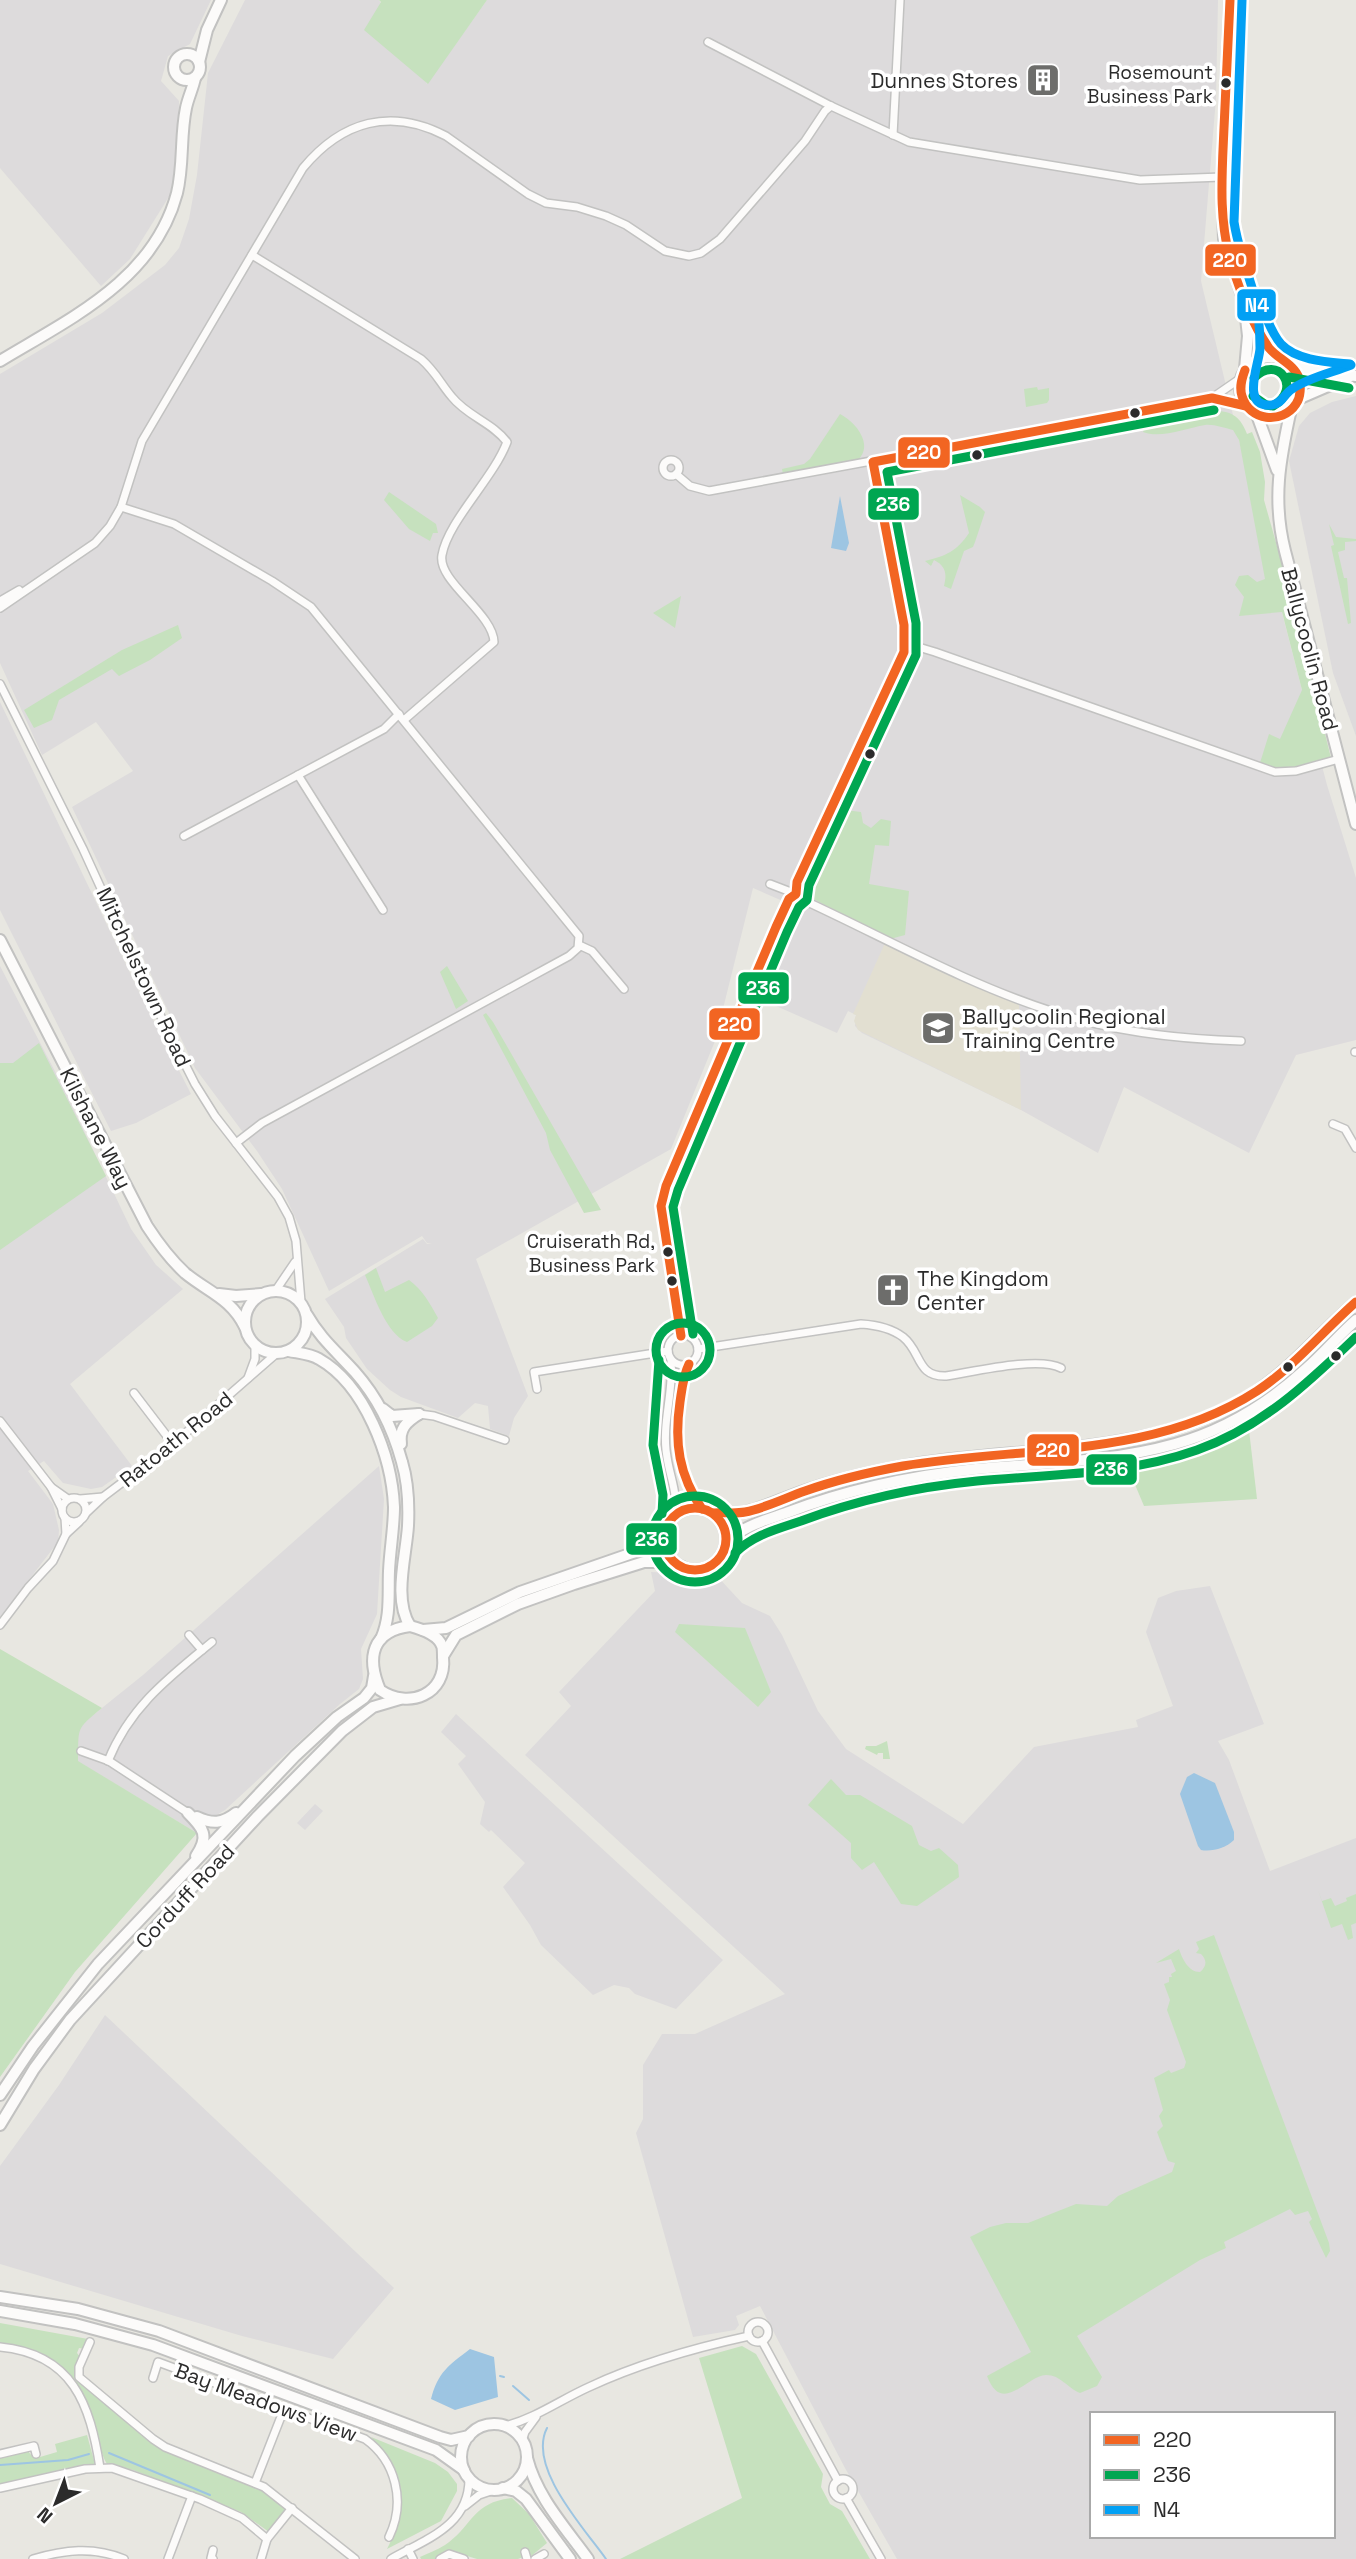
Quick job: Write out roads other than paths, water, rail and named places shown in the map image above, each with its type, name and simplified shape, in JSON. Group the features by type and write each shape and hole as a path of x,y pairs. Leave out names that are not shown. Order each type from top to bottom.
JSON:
{"street":[{"path":"0,361 90,307 116,288 155,245 176,194 183,159 186,107 195,78 200,71 199,62 207,30 220,0"},
{"path":"893,135 900,0"},
{"path":"1230,0 1222,177 1224,239 1243,299 1248,337 1240,393 1246,406 1257,415 1275,418 1292,409 1298,399 1300,382 1291,365"},
{"path":"195,78 180,78 175,73 174,65 178,57 187,54 207,30"},
{"path":"708,42 831,106 909,142 1140,180 1222,177"},
{"path":"187,54 194,56 199,62"},
{"path":"180,78 186,107"},
{"path":"0,607 95,543 110,526 121,507 142,441 303,168 324,145 339,135 364,124 388,120 414,123 433,129 528,194 546,203 577,207 606,216 626,225 665,251 689,256 701,253 720,239 805,141 831,106"},
{"path":"184,836 384,729 494,642 493,630 448,575 441,560 457,523 485,484 507,442 502,435 466,411 452,397 436,371 421,359 252,255"},
{"path":"1243,299 1278,358 1291,365 1354,376"},
{"path":"1212,398 1243,374 1254,361 1278,358"},
{"path":"1298,399 1354,376"},
{"path":"677,474 690,486 709,491 1212,398 1246,406"},
{"name":"Ballycoolin Road","path":"1292,409 1278,473 1279,517 1356,824"},
{"name":"Ballycoolin Road","path":"1257,415 1278,473"},
{"path":"796,894 797,882 899,664 905,643 873,461"},
{"path":"121,507 174,524 302,599 329,628 579,936 579,944 569,956 262,1123 236,1143"},
{"path":"0,601 38,580"},
{"path":"905,643 1275,772 1296,771 1339,759"},
{"name":"Mitchelstown Road","path":"0,684 83,849 195,1084 284,1206 293,1231 301,1302"},
{"path":"298,775 383,909"},
{"path":"770,884 796,894 801,899 990,989 1052,1012 1143,1033 1202,1040 1241,1041"},
{"name":"Kilshane Way","path":"0,940 147,1226 172,1260 187,1274 219,1294 240,1315 245,1327"},
{"path":"579,944 592,951 624,989"},
{"path":"1333,1124 1345,1129 1356,1148"},
{"path":"680,1152 661,1206 681,1336"},
{"path":"276,1290 296,1261"},
{"path":"219,1294 236,1296 276,1290 286,1292 301,1302 323,1339 354,1371 381,1407 395,1436 408,1493 402,1601 404,1616 410,1626"},
{"path":"261,1294 247,1309 245,1327 255,1345 264,1351 318,1359 344,1381 367,1413 385,1453 393,1490 389,1612 372,1657 374,1676 380,1690 400,1699 429,1693 441,1679 444,1666 442,1646 436,1638 410,1626 393,1629 381,1639"},
{"path":"674,1516 687,1509 755,1509 839,1480 902,1466 970,1456 1135,1439 1176,1429 1214,1414 1257,1391 1291,1364 1356,1302"},
{"path":"283,1352 296,1346 306,1334 307,1315"},
{"path":"443,1657 456,1635 519,1604 573,1584 644,1562 665,1562 695,1570 709,1567 720,1557 726,1544 744,1528 800,1507 873,1486 973,1469 1144,1452 1197,1437 1235,1421 1273,1396 1307,1368 1356,1320"},
{"path":"698,1349 861,1324 888,1329 901,1335 912,1346 924,1369 932,1375 946,1376 1037,1363 1055,1364 1061,1368"},
{"path":"423,1630 446,1628 520,1592 644,1549 657,1540 674,1516 676,1499 664,1438 672,1374 668,1352 673,1339 681,1336 694,1340 698,1349 684,1376 675,1437 684,1478 693,1497 724,1527 726,1544"},
{"name":"Ratoath Road","path":"248,1379 255,1359 255,1345"},
{"name":"Ratoath Road","path":"86,1513 283,1352"},
{"path":"537,1389 534,1372 668,1352"},
{"path":"671,1360 680,1365 689,1364"},
{"path":"134,1393 173,1444"},
{"path":"381,1407 392,1416 434,1416 506,1440"},
{"path":"402,1461 400,1435 403,1426 419,1414"},
{"path":"0,1421 51,1487 63,1514 66,1534"},
{"path":"0,1625 53,1561 66,1534 86,1513 85,1505 80,1499 68,1500 51,1487"},
{"name":"Ratoath Road","path":"80,1499 103,1497"},
{"path":"63,1514 68,1500"},
{"path":"63,1514 71,1521 79,1521"},
{"path":"666,1529 664,1538 669,1556 683,1567"},
{"path":"189,1635 202,1650"},
{"path":"108,1761 131,1717 212,1642"},
{"name":"Corduff Road","path":"0,2095 77,1989 315,1736 365,1698 372,1688 374,1676"},
{"name":"Corduff Road","path":"0,2125 34,2069 70,2020 241,1835 342,1731 373,1707 400,1699"},
{"path":"81,1751 108,1761 188,1813 211,1823 226,1821 270,1782"},
{"path":"151,1909 202,1845 202,1827 188,1813"},
{"path":"0,2295 115,2318 159,2331 451,2440 469,2436 486,2425 505,2426 539,2414 588,2387 640,2366 689,2350 749,2336"},
{"path":"0,2311 75,2324 153,2344 436,2450 485,2489 516,2491 526,2498 570,2559"},
{"path":"749,2336 751,2325 762,2323 768,2334 762,2341"},
{"path":"749,2336 753,2340 762,2341"},
{"path":"762,2341 838,2480"},
{"path":"90,2342 83,2351 78,2371 81,2380 153,2439 165,2447 264,2487 355,2559"},
{"path":"0,2347 23,2351 44,2360 71,2382 84,2404 100,2468"},
{"name":"Bay Meadows View","path":"153,2378 158,2362 365,2439 375,2446 385,2459 396,2484 397,2517 389,2537"},
{"path":"255,2483 284,2409"},
{"path":"522,2441 539,2414"},
{"path":"505,2426 515,2432 522,2441 534,2483 588,2559"},
{"path":"464,2507 469,2490 461,2452 469,2436"},
{"path":"0,2454 34,2446 36,2454"},
{"path":"391,2559 441,2533 464,2507 479,2495 513,2484 521,2476 526,2455"},
{"path":"0,2488 85,2469 126,2472 242,2518 267,2539"},
{"path":"838,2480 848,2480 852,2485 851,2494 846,2498 838,2497 834,2493 834,2485 838,2480"},
{"path":"168,2559 192,2496"},
{"path":"846,2498 881,2559"},
{"path":"261,2559 267,2539 292,2508"},
{"path":"408,2549 412,2559"},
{"path":"94,2550 94,2559"},
{"path":"33,2559 58,2552 94,2550 124,2559"},
{"path":"213,2550 213,2559"},
{"path":"440,2559 449,2554 464,2559"},
{"path":"535,2559 544,2554"}],"water":[{"path":"840,496 849,543 846,551 831,548"},
{"path":"1194,1773 1215,1783 1234,1832 1234,1840 1219,1849 1201,1850 1198,1846 1180,1794 1187,1777"},
{"path":"470,2349 494,2357 498,2397 455,2410 431,2399 445,2370"}],"waterway":[{"path":"500,2376 504,2377"},
{"path":"513,2386 529,2400"},
{"path":"547,2428 543,2444 551,2478 572,2514 606,2559"},
{"path":"109,2453 210,2495"},
{"path":"0,2465 68,2460 89,2454"}],"place":[{"name":"Dunnes Stores","path":"1043,80"},
{"name":"Rosemount Business Park","path":"1226,83"},
{"name":"Ballycoolin Regional Training Centre","path":"938,1028"},
{"name":"Cruiserath Rd, Business Park","path":"668,1252"},
{"name":"The Kingdom Center","path":"893,1290"}]}
